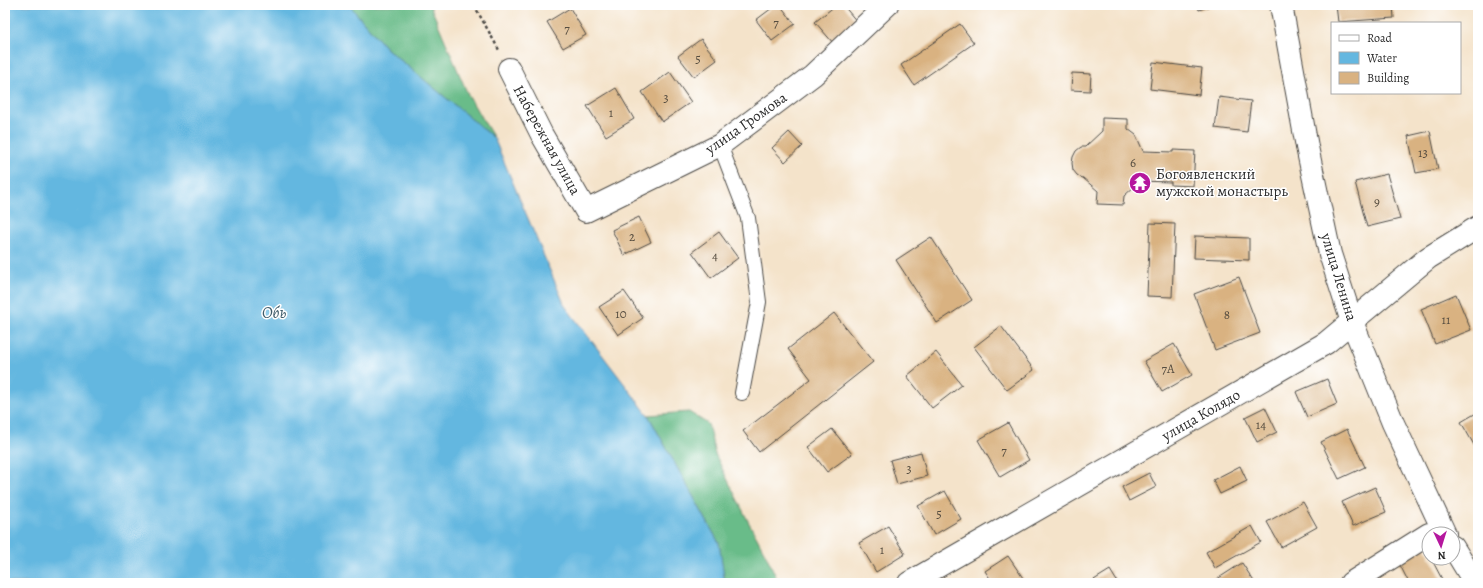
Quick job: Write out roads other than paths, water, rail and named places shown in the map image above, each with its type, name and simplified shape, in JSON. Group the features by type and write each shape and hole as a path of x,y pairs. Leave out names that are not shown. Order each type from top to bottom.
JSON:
{"street":[{"name":"улица Громова","path":"586,211 720,145 813,75 887,5"},
{"name":"улица Ленина","path":"1281,5 1307,146 1330,254 1352,322 1434,526"},
{"name":"Набережная улица","path":"509,69 542,135 586,211"},
{"name":"улица Колядо","path":"909,583 1326,343 1428,258 1478,227"},
{"path":"1351,583 1421,541"},
{"path":"1461,560 1475,583"}],"lane":[{"path":"720,145 748,218 759,302 742,393"}],"water":[{"name":"Обь","path":"5,5 349,5 386,48 494,138 565,306 648,415 719,543 725,583 5,583"}],"place":[{"name":"Богоявленский мужской монастырь","path":"1140,183"}]}
